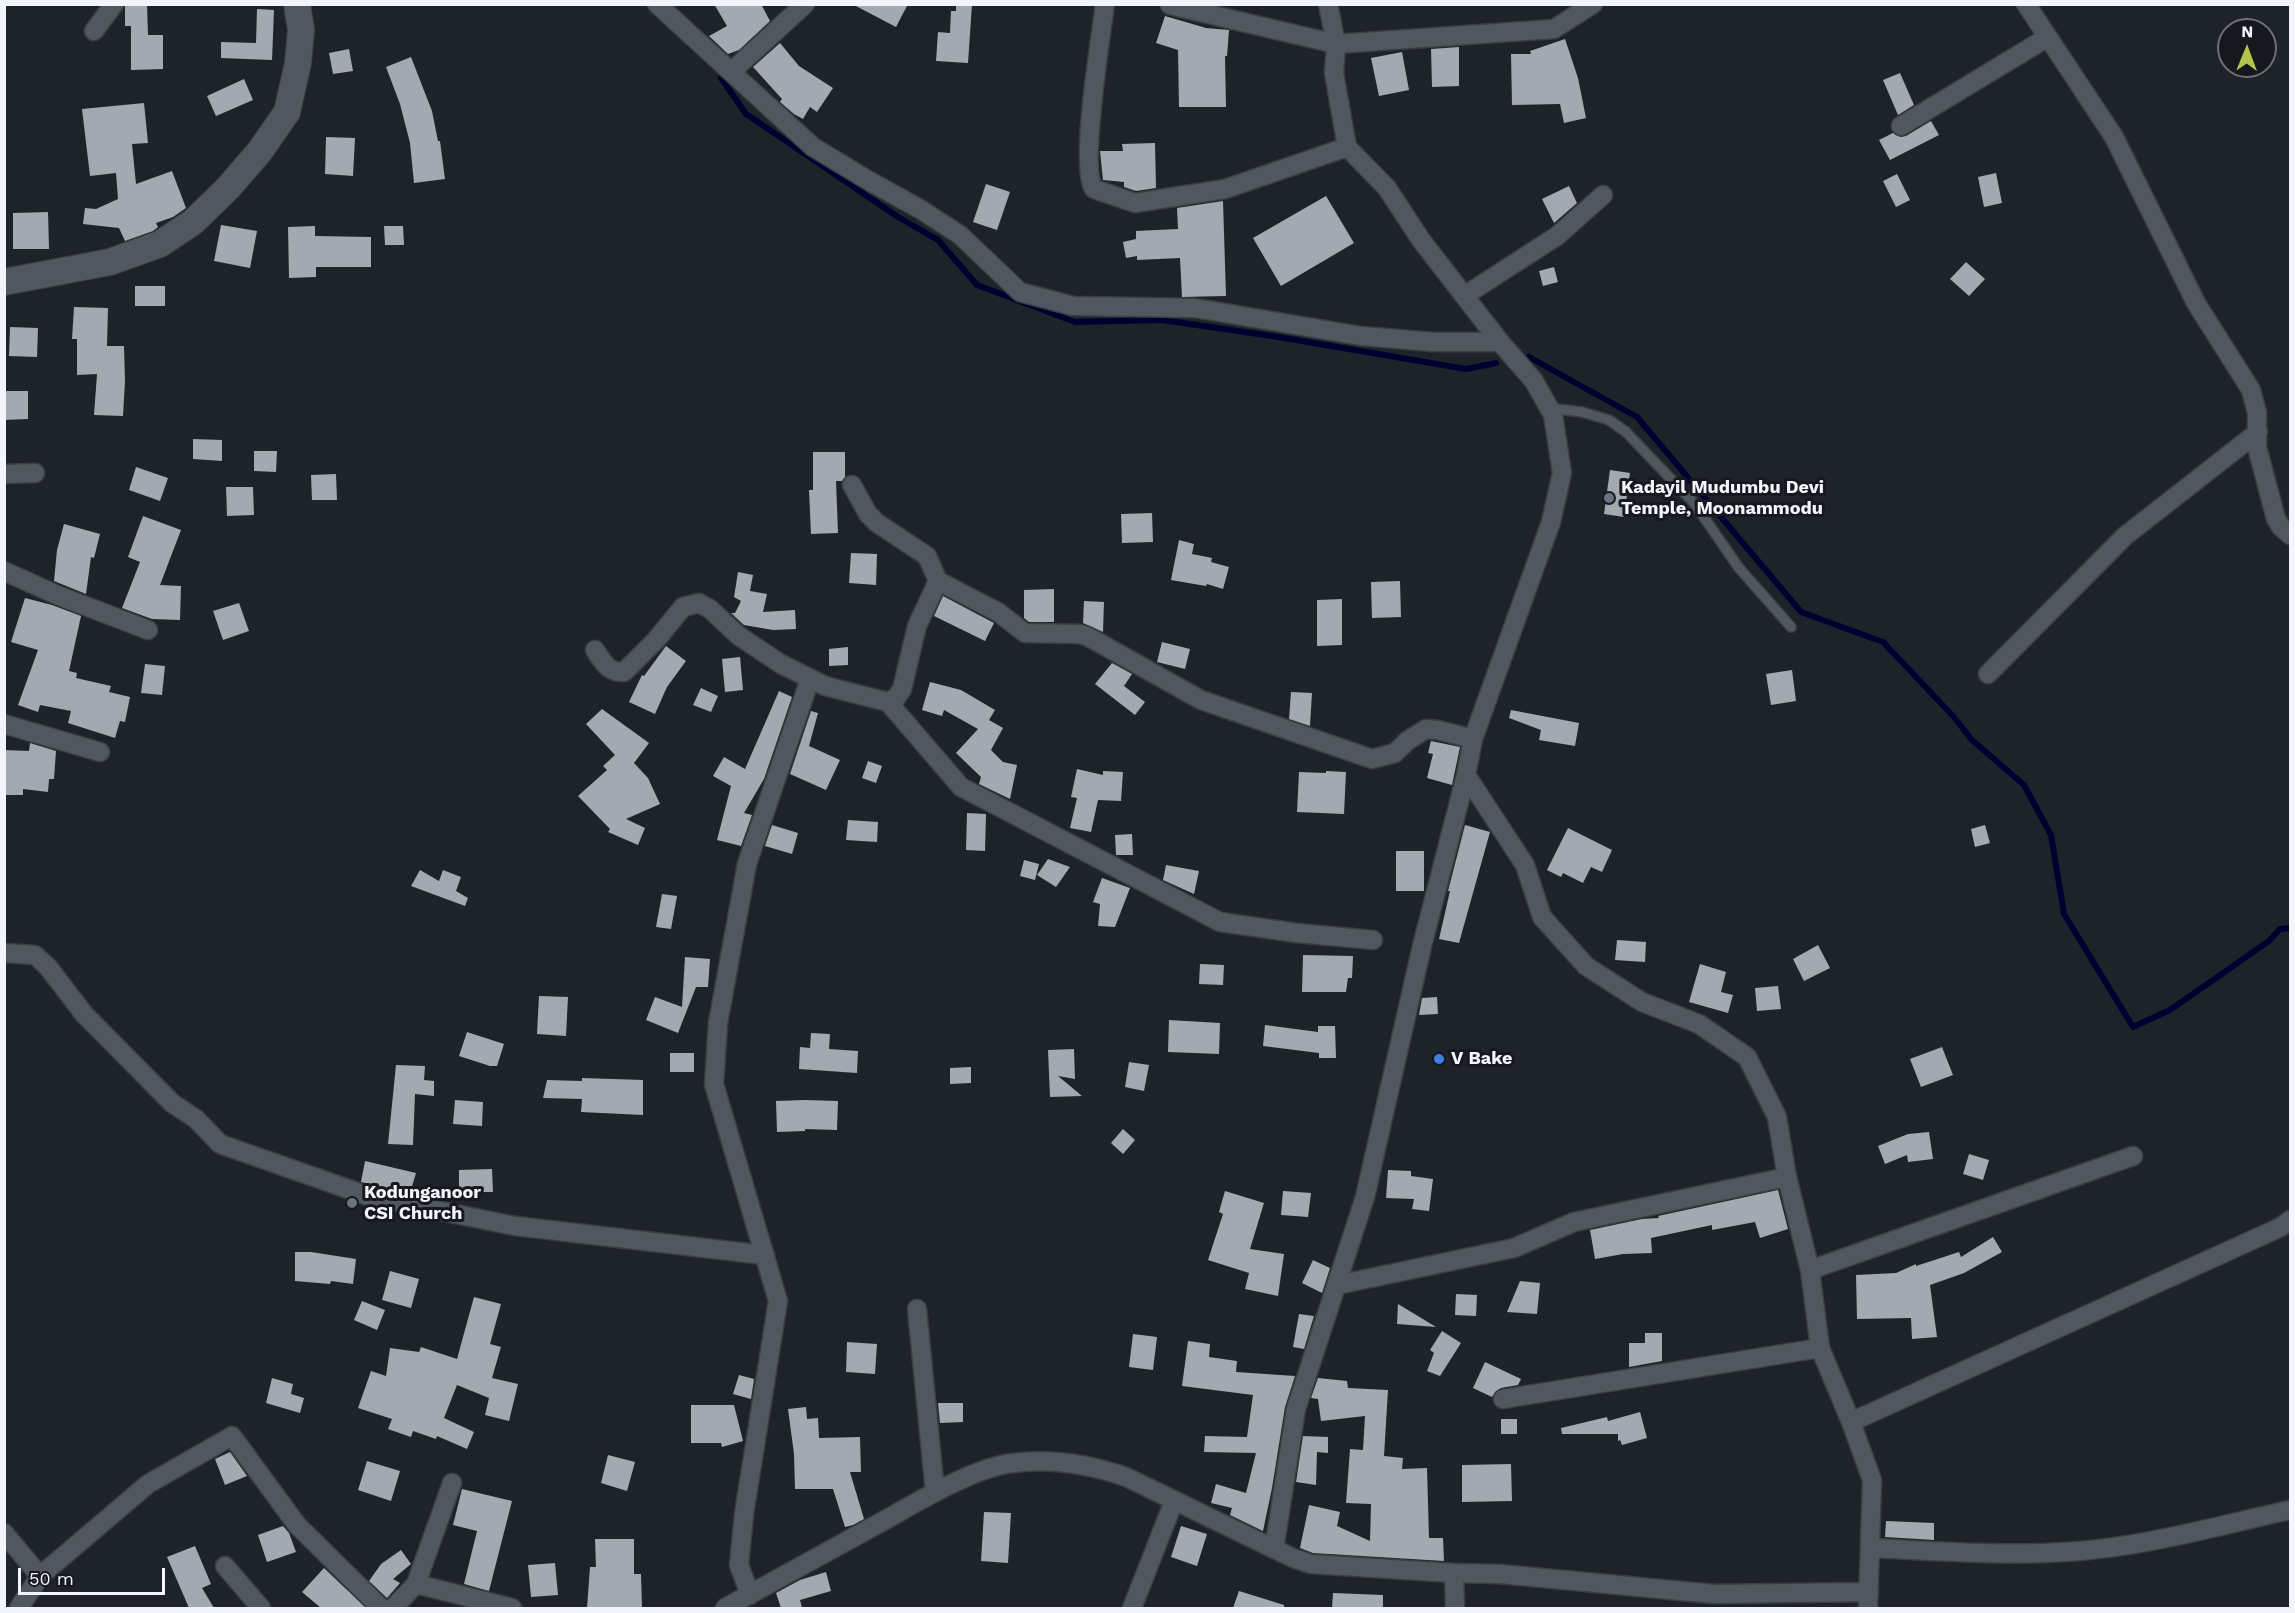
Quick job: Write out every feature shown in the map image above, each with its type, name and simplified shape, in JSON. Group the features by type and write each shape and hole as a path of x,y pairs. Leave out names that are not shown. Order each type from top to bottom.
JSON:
{"main road":[{"path":"4,282 110,262 160,244 193,222 228,188 260,151 287,112 298,63 301,30 297,4"}],"street":[{"path":"94,31 114,4"},
{"path":"657,4 761,102 813,147 960,235 1020,292 1073,306 1195,308 1360,336 1434,342 1500,342"},
{"path":"731,72 805,4"},
{"path":"1105,4 1091,122 1089,166 1090,184 1094,189 1135,203 1225,189 1347,147"},
{"path":"1274,1549 1296,1409 1365,1197 1422,946 1466,776 1473,739 1551,522 1562,473 1553,415 1534,381 1500,342 1421,240 1388,188 1347,147 1334,73 1336,44 1328,4"},
{"path":"1170,5 1336,44 1554,29 1593,4"},
{"path":"2026,4 2114,137 2196,303 2251,390 2257,413 2257,447 2276,519 2290,535"},
{"path":"1901,126 2048,37"},
{"path":"1464,296 1557,236 1603,195"},
{"path":"1988,674 2125,536 2258,432"},
{"path":"4,474 35,473"},
{"path":"852,485 868,514 877,523 927,556 938,581 998,612 1025,633 1087,636 1201,700 1372,759 1395,753 1407,741 1426,729 1473,739"},
{"path":"4,572 148,630"},
{"path":"888,702 896,698 902,689 917,626 938,581"},
{"path":"595,650 606,667 616,672 624,672 656,640 683,607 697,602 710,609 739,636 781,664 825,686 888,702 961,787 1220,922 1297,933 1373,940"},
{"path":"750,1595 739,1565 778,1301 714,1084 718,1023 747,864 810,679"},
{"path":"4,724 100,752"},
{"path":"725,1608 935,1492 995,1466 1013,1462 1053,1462 1103,1469 1125,1477 1302,1562 1311,1564 1500,1574 1714,1594 1869,1600 1872,1480 1820,1348 1810,1270 1787,1177 1778,1117 1747,1057 1699,1024 1642,1002 1586,966 1542,917 1526,865 1466,776"},
{"path":"4,953 35,955 48,967 84,1014 172,1103 196,1119 220,1144 371,1197 515,1226 765,1256"},
{"path":"1810,1270 2133,1156"},
{"path":"1336,1285 1514,1248 1574,1222 1787,1177"},
{"path":"1851,1422 2282,1227 2290,1220"},
{"path":"917,1309 935,1492"},
{"path":"1503,1399 1820,1348"},
{"path":"19,1608 40,1576 148,1484 232,1436 297,1525 381,1608"},
{"path":"393,1608 416,1584 452,1483"},
{"path":"1132,1608 1174,1501"},
{"path":"1871,1548 1986,1554 2056,1552 2111,1547 2290,1510"},
{"path":"4,1533 40,1576"},
{"path":"225,1566 261,1608"},
{"path":"1454,1573 1455,1608"},
{"path":"416,1584 512,1608"}],"lane":[{"path":"1549,408 1582,412 1609,420 1626,432 1694,503 1739,568 1791,627"}],"building":[{"path":"125,4 147,4 148,35 163,35 163,69 131,70 131,26 125,26"},
{"path":"714,4 761,4 770,21 739,50 728,54 709,36 727,26"},
{"path":"852,4 908,4 896,27"},
{"path":"956,4 972,4 968,63 936,61 938,32 950,33 951,11 956,11"},
{"path":"257,9 274,10 272,60 221,58 221,42 256,43"},
{"path":"1165,16 1206,28 1229,30 1227,56 1225,56 1226,107 1179,107 1178,50 1156,43"},
{"path":"1565,39 1578,78 1586,118 1564,123 1560,104 1512,105 1511,54 1531,54 1530,51"},
{"path":"780,43 799,66 833,88 817,112 810,107 803,119 780,102 782,99 753,67"},
{"path":"1459,47 1459,86 1432,87 1431,49"},
{"path":"349,49 353,71 333,74 329,53"},
{"path":"1402,52 1409,90 1379,96 1371,58"},
{"path":"411,57 432,111 438,141 440,141 445,179 414,183 410,143 400,104 386,67"},
{"path":"1900,73 1914,105 1898,115 1883,80"},
{"path":"244,79 253,100 216,116 207,96"},
{"path":"144,103 148,143 132,144 136,184 172,171 186,208 173,217 156,223 158,227 153,231 125,241 119,228 83,224 85,208 96,209 118,199 116,173 90,176 82,109"},
{"path":"1931,121 1939,135 1890,160 1879,140 1893,133 1901,137 1906,136"},
{"path":"326,137 355,138 353,176 325,174"},
{"path":"1155,143 1156,188 1136,191 1124,187 1124,182 1103,180 1100,151 1123,151 1122,144"},
{"path":"1996,173 2002,203 1984,207 1978,177"},
{"path":"1897,174 1910,200 1896,207 1883,181"},
{"path":"986,184 1010,192 997,230 973,222"},
{"path":"1569,186 1577,203 1554,223 1542,199"},
{"path":"1326,196 1354,243 1281,286 1253,238"},
{"path":"1223,201 1226,296 1182,297 1180,258 1137,260 1137,256 1126,258 1123,242 1136,239 1136,231 1178,229 1177,208"},
{"path":"48,212 49,249 13,249 13,213"},
{"path":"221,225 257,231 250,268 214,261"},
{"path":"315,226 315,236 371,237 371,267 316,267 316,277 289,278 288,227"},
{"path":"384,226 403,226 404,245 385,245"},
{"path":"1966,262 1985,279 1969,296 1950,279"},
{"path":"1554,267 1558,282 1543,286 1539,271"},
{"path":"135,286 165,286 165,306 135,306"},
{"path":"74,307 108,308 107,346 124,346 123,416 94,415 97,374 77,375 77,339 72,339"},
{"path":"10,327 38,328 37,357 9,356"},
{"path":"4,391 28,391 28,419 4,420"},
{"path":"193,439 222,440 222,461 193,459"},
{"path":"254,451 277,451 276,472 254,471"},
{"path":"813,452 845,452 845,477 842,481 836,481 838,533 811,534 809,490 813,490"},
{"path":"136,467 168,478 160,501 129,490"},
{"path":"1610,470 1630,473 1624,517 1604,514"},
{"path":"336,474 337,500 312,500 311,475"},
{"path":"226,487 253,487 254,515 227,516"},
{"path":"1152,513 1153,542 1122,543 1121,514"},
{"path":"143,516 181,530 160,585 181,586 180,620 152,619 122,608 140,562 128,557"},
{"path":"64,524 100,534 94,558 91,557 86,594 54,581 57,550"},
{"path":"1179,540 1194,544 1192,554 1212,558 1211,562 1229,567 1223,589 1207,584 1206,586 1171,580"},
{"path":"851,553 877,554 876,585 849,583"},
{"path":"738,572 753,575 750,591 767,594 763,612 795,610 796,629 773,630 744,625 731,613 735,613 741,601 734,597"},
{"path":"1400,581 1401,617 1372,618 1371,582"},
{"path":"1054,589 1054,622 1029,622 1024,618 1024,590"},
{"path":"943,596 994,623 985,641 934,616"},
{"path":"25,598 81,616 69,671 77,673 76,678 111,686 109,692 130,697 125,722 120,721 115,738 68,723 71,711 40,705 38,712 18,705 38,650 11,642"},
{"path":"1342,599 1342,645 1317,646 1317,600"},
{"path":"1084,601 1104,602 1103,632 1083,623"},
{"path":"239,603 249,631 223,640 213,611"},
{"path":"1162,642 1190,649 1185,669 1157,662"},
{"path":"666,646 686,661 667,687 655,714 629,702 642,675 644,676"},
{"path":"848,647 848,665 829,666 829,649"},
{"path":"740,657 743,690 725,692 722,659"},
{"path":"1112,663 1132,674 1124,686 1145,702 1135,715 1095,684"},
{"path":"145,664 165,666 162,695 141,693"},
{"path":"1792,670 1796,701 1771,705 1766,674"},
{"path":"930,682 961,690 995,710 989,720 1003,728 991,750 1003,762 1017,765 1010,799 979,784 981,777 956,753 978,729 944,710 942,716 922,710"},
{"path":"701,688 718,696 711,712 693,705"},
{"path":"779,691 792,697 764,779 744,813 752,815 741,846 717,840 731,786 713,776 724,757 745,769"},
{"path":"1291,692 1312,693 1310,726 1289,719"},
{"path":"602,709 649,743 634,763 648,778 660,804 626,819 645,828 638,845 608,832 610,829 578,796 607,770 603,766 615,755 586,724"},
{"path":"1511,710 1579,723 1575,746 1539,740 1541,730 1509,718"},
{"path":"811,711 818,713 809,746 840,760 826,790 790,774"},
{"path":"1431,741 1460,747 1452,785 1427,778 1433,754 1428,753"},
{"path":"30,743 56,751 54,779 49,779 48,792 23,789 23,795 4,795 4,750 29,751"},
{"path":"868,761 882,766 876,783 862,778"},
{"path":"1077,769 1103,775 1103,771 1123,772 1121,801 1098,800 1091,832 1070,828 1077,798 1071,797"},
{"path":"1326,771 1346,772 1344,814 1297,812 1299,772 1326,773"},
{"path":"967,813 986,814 985,851 966,850"},
{"path":"848,820 878,822 877,842 846,840"},
{"path":"772,825 798,833 792,854 765,846"},
{"path":"1465,825 1490,832 1459,943 1439,939 1450,891 1448,891"},
{"path":"1985,825 1990,843 1975,847 1971,829"},
{"path":"1568,828 1612,850 1602,872 1591,867 1583,883 1563,873 1561,877 1547,870"},
{"path":"1132,834 1133,855 1116,855 1115,835"},
{"path":"1396,851 1424,851 1424,891 1396,891"},
{"path":"1048,859 1070,867 1056,887 1037,875"},
{"path":"1024,860 1039,864 1035,880 1020,876"},
{"path":"1166,865 1199,871 1194,894 1163,880"},
{"path":"420,870 439,881 443,870 461,877 456,891 468,898 465,906 411,886"},
{"path":"1102,878 1130,888 1115,927 1098,926 1100,904 1093,902"},
{"path":"662,894 677,896 671,929 656,927"},
{"path":"1617,940 1646,942 1645,962 1615,960"},
{"path":"1818,945 1830,968 1804,981 1793,959"},
{"path":"1303,955 1353,956 1352,978 1348,978 1346,992 1302,992"},
{"path":"685,957 710,959 708,987 696,987 678,1033 646,1020 655,997 682,1007"},
{"path":"1200,964 1224,965 1223,985 1199,984"},
{"path":"1700,964 1726,972 1721,992 1733,995 1728,1013 1689,1002"},
{"path":"1778,986 1781,1009 1757,1011 1755,988"},
{"path":"539,996 568,997 566,1036 537,1034"},
{"path":"1437,997 1438,1014 1419,1015 1422,998"},
{"path":"1169,1020 1220,1023 1219,1054 1168,1052"},
{"path":"1265,1025 1318,1032 1318,1026 1335,1026 1336,1058 1319,1058 1319,1053 1263,1046"},
{"path":"467,1032 504,1044 497,1066 459,1056"},
{"path":"811,1033 830,1034 829,1049 858,1051 857,1073 799,1069 800,1047 810,1048"},
{"path":"1942,1047 1953,1075 1921,1087 1910,1059"},
{"path":"1074,1049 1075,1079 1058,1076 1082,1096 1050,1097 1048,1050"},
{"path":"670,1053 694,1053 694,1072 670,1072"},
{"path":"1129,1062 1149,1065 1144,1091 1125,1087"},
{"path":"396,1065 425,1066 424,1080 434,1081 434,1096 415,1094 413,1145 388,1144"},
{"path":"971,1067 971,1083 950,1084 950,1068"},
{"path":"582,1078 643,1080 643,1115 581,1112 582,1099 543,1098 547,1080 582,1081"},
{"path":"455,1100 483,1102 482,1126 453,1124"},
{"path":"776,1101 838,1101 837,1130 805,1129 805,1131 777,1132"},
{"path":"1123,1129 1135,1140 1123,1154 1111,1143"},
{"path":"1929,1132 1933,1159 1908,1162 1907,1155 1885,1164 1878,1146 1908,1134"},
{"path":"1969,1154 1989,1160 1983,1180 1963,1174"},
{"path":"365,1161 416,1173 410,1193 361,1182"},
{"path":"492,1169 493,1192 459,1192 459,1170"},
{"path":"1388,1170 1411,1171 1411,1176 1433,1179 1429,1211 1412,1209 1414,1199 1386,1198"},
{"path":"1778,1190 1788,1229 1760,1238 1755,1222 1712,1230 1712,1225 1651,1238 1652,1253 1623,1254 1595,1259 1590,1230 1642,1219 1659,1218 1658,1216"},
{"path":"1225,1191 1264,1203 1250,1249 1284,1254 1278,1296 1245,1289 1249,1273 1208,1260 1223,1214 1219,1212"},
{"path":"1283,1191 1311,1193 1308,1217 1281,1215"},
{"path":"1993,1237 2002,1252 1964,1273 1930,1285 1937,1337 1912,1339 1911,1318 1857,1319 1856,1275 1896,1273 1916,1264 1916,1266 1959,1252 1961,1257"},
{"path":"295,1252 311,1252 356,1259 353,1284 331,1281 330,1284 295,1281"},
{"path":"1313,1260 1330,1268 1322,1293 1302,1283"},
{"path":"390,1271 419,1279 411,1308 382,1300"},
{"path":"1520,1281 1540,1283 1537,1314 1507,1312"},
{"path":"1456,1294 1477,1295 1476,1316 1455,1315"},
{"path":"474,1297 501,1304 490,1344 501,1347 492,1378 518,1384 509,1421 485,1415 489,1398 457,1385 444,1418 474,1432 467,1449 437,1436 436,1439 413,1431 411,1437 388,1429 392,1419 358,1408 371,1371 386,1376 390,1348 419,1352 421,1347 457,1359"},
{"path":"362,1301 385,1310 377,1330 354,1320"},
{"path":"1398,1304 1436,1327 1397,1324"},
{"path":"1299,1314 1314,1316 1304,1349 1293,1347"},
{"path":"1442,1331 1461,1343 1440,1376 1427,1371 1434,1353 1430,1350"},
{"path":"1645,1333 1662,1333 1662,1361 1629,1367 1629,1343 1645,1343"},
{"path":"1133,1334 1157,1337 1153,1370 1129,1367"},
{"path":"1188,1341 1210,1344 1209,1357 1237,1361 1236,1372 1295,1376 1285,1407 1263,1531 1230,1515 1232,1508 1211,1503 1216,1484 1246,1493 1256,1453 1204,1452 1205,1436 1247,1437 1253,1395 1182,1386"},
{"path":"847,1342 877,1344 875,1374 846,1372"},
{"path":"1485,1362 1521,1379 1518,1385 1501,1388 1492,1397 1473,1388"},
{"path":"739,1375 754,1379 751,1399 733,1394"},
{"path":"272,1378 293,1384 291,1394 304,1398 300,1413 266,1403"},
{"path":"1318,1378 1347,1381 1348,1388 1388,1390 1384,1456 1403,1458 1402,1469 1427,1468 1429,1538 1443,1538 1444,1561 1313,1553 1300,1548 1309,1505 1340,1512 1337,1526 1370,1541 1371,1504 1346,1503 1350,1449 1363,1450 1365,1416 1321,1421 1318,1399 1311,1398"},
{"path":"938,1403 963,1403 963,1422 940,1423"},
{"path":"691,1405 734,1405 743,1441 722,1447 721,1443 691,1443"},
{"path":"806,1407 807,1419 818,1418 819,1438 860,1437 861,1472 850,1472 864,1519 853,1525 845,1527 833,1489 795,1489 794,1454 788,1409"},
{"path":"1640,1412 1647,1438 1622,1445 1620,1440 1618,1441 1618,1434 1562,1434 1561,1428 1607,1417 1608,1421"},
{"path":"1501,1419 1517,1419 1517,1434 1501,1434"},
{"path":"1303,1436 1328,1437 1328,1453 1317,1452 1316,1485 1296,1482"},
{"path":"230,1452 247,1476 225,1485 215,1459"},
{"path":"608,1455 635,1462 627,1491 601,1483"},
{"path":"367,1461 400,1471 391,1501 358,1490"},
{"path":"1511,1464 1512,1501 1462,1502 1462,1465"},
{"path":"462,1489 512,1501 489,1591 464,1584 477,1531 453,1525"},
{"path":"984,1512 1011,1513 1008,1563 981,1561"},
{"path":"1886,1521 1934,1523 1934,1540 1885,1537"},
{"path":"283,1526 289,1533 296,1552 267,1562 258,1535"},
{"path":"1181,1526 1207,1534 1197,1566 1171,1557"},
{"path":"595,1539 634,1539 634,1574 641,1574 642,1608 587,1608 590,1567 596,1567"},
{"path":"195,1546 211,1584 202,1588 214,1608 189,1608 167,1557"},
{"path":"401,1550 411,1564 393,1579 400,1583 387,1598 369,1581 381,1564"},
{"path":"555,1563 558,1595 531,1597 528,1565"},
{"path":"324,1568 366,1608 321,1608 302,1592"},
{"path":"826,1572 831,1591 800,1600 802,1608 781,1608 776,1593 800,1580"},
{"path":"1239,1591 1284,1605 1284,1608 1233,1608"},
{"path":"1333,1593 1383,1595 1383,1608 1332,1608"}],"waterway":[{"path":"721,78 746,114 898,217 938,240 977,285 1075,322 1162,320 1466,369 1496,363"},
{"path":"1529,357 1637,417 1801,612 1883,642 1953,716 1972,740 2024,785 2051,835 2064,914 2133,1027 2170,1010 2269,941 2280,929 2290,928"}],"place":[{"name":"Kadayil Mudumbu Devi Temple, Moonammodu","path":"1609,498"},
{"name":"V Bake","path":"1439,1059"},
{"name":"Kodunganoor CSI Church","path":"352,1203"}]}
